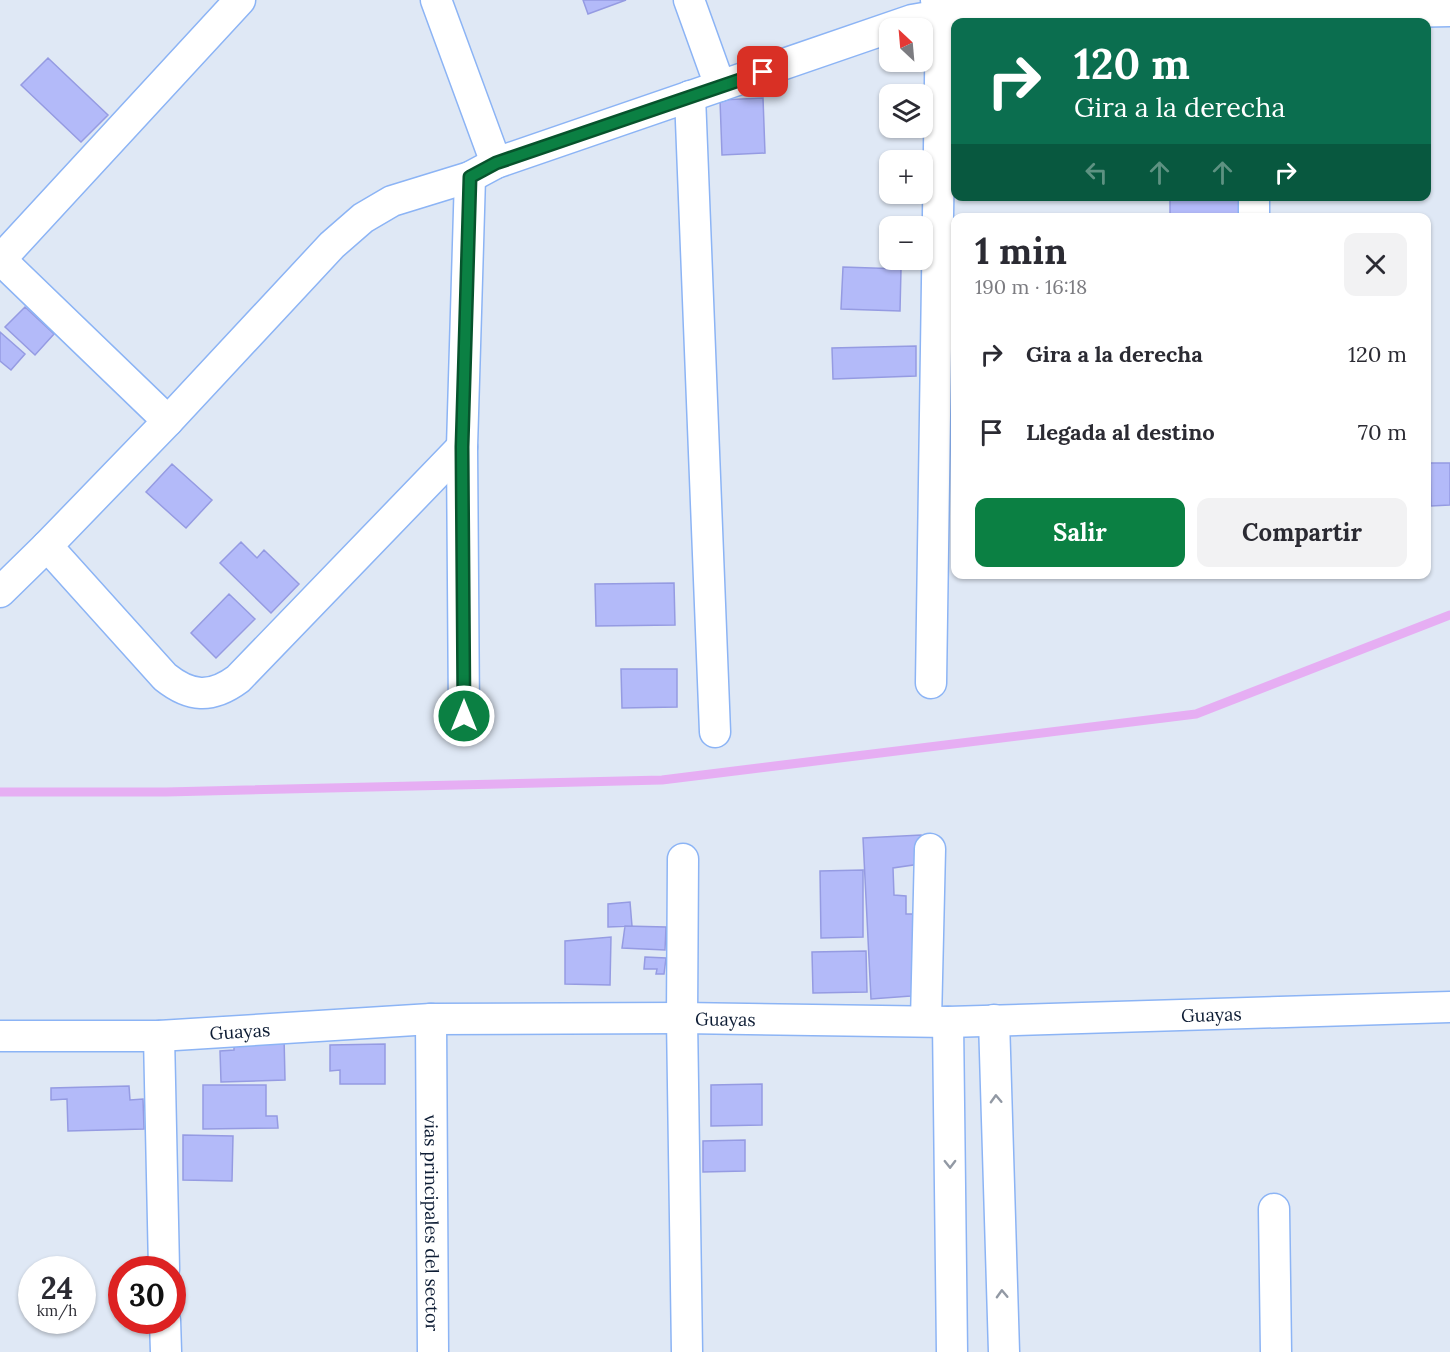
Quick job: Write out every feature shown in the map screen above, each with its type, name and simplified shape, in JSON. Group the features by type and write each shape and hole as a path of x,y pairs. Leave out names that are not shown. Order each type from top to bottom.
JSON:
{"street":[{"path":"168,421 0,259 240,0"},
{"path":"436,0 496,163"},
{"path":"689,0 720,86"},
{"path":"931,683 938,8"},
{"path":"0,592 168,421 332,245 363,218 392,201 470,177 496,163 912,20 938,8 1252,12 1450,11"},
{"path":"690,96 715,732"},
{"path":"464,716 462,447 470,177"},
{"path":"46,546 165,677 177,687 192,693 208,693 225,688 238,679 462,447"},
{"path":"930,849 952,1352"},
{"path":"683,859 682,1018 687,1352"},
{"name":"Guayas","path":"0,1036 159,1036 431,1019 682,1018 937,1021 1450,1007"},
{"name":"vias principales del sector","path":"431,1019 433,1352"},
{"path":"994,1020 1004,1352"},
{"path":"159,1036 164,1256"},
{"path":"1274,1209 1276,1352"},
{"path":"165,1334 166,1352"}],"building":[{"path":"583,0 626,0 588,14"},
{"path":"48,58 108,115 81,142 21,85"},
{"path":"763,98 765,153 722,155 720,100"},
{"path":"1170,201 1243,201 1243,213 1170,213"},
{"path":"843,267 901,270 900,311 841,309"},
{"path":"25,307 54,334 35,355 5,327"},
{"path":"0,332 25,354 11,370 0,361"},
{"path":"916,346 916,376 833,379 832,348"},
{"path":"1431,463 1450,463 1450,505 1431,506"},
{"path":"172,464 212,500 186,528 146,492"},
{"path":"241,542 257,558 264,550 299,584 271,613 220,563"},
{"path":"674,583 675,625 596,626 595,584"},
{"path":"229,594 255,619 216,658 191,633"},
{"path":"621,669 677,669 677,707 622,708"},
{"path":"921,835 920,864 893,868 894,895 906,896 906,914 922,914 921,991 911,996 871,999 863,838"},
{"path":"863,870 863,937 821,938 820,871"},
{"path":"630,902 632,926 608,927 608,904"},
{"path":"625,926 666,927 665,950 622,948"},
{"path":"611,937 610,985 565,984 565,941"},
{"path":"866,951 867,992 813,993 812,952"},
{"path":"645,957 666,958 664,974 656,974 657,969 644,969"},
{"path":"284,1036 285,1080 221,1082 220,1051 234,1050 234,1037"},
{"path":"385,1044 385,1084 340,1084 340,1070 330,1071 330,1045"},
{"path":"762,1084 762,1125 711,1126 711,1085"},
{"path":"203,1085 266,1085 266,1116 277,1116 278,1128 203,1129"},
{"path":"129,1086 130,1100 143,1099 144,1129 68,1131 67,1099 51,1100 51,1088"},
{"path":"183,1135 233,1136 232,1181 183,1180"},
{"path":"745,1140 745,1171 703,1172 703,1141"}],"waterway":[{"path":"0,792 166,792 662,780 1196,714 1450,615"}],"route":[{"path":"464,716 462,447 470,177 496,163 763,72"}]}
